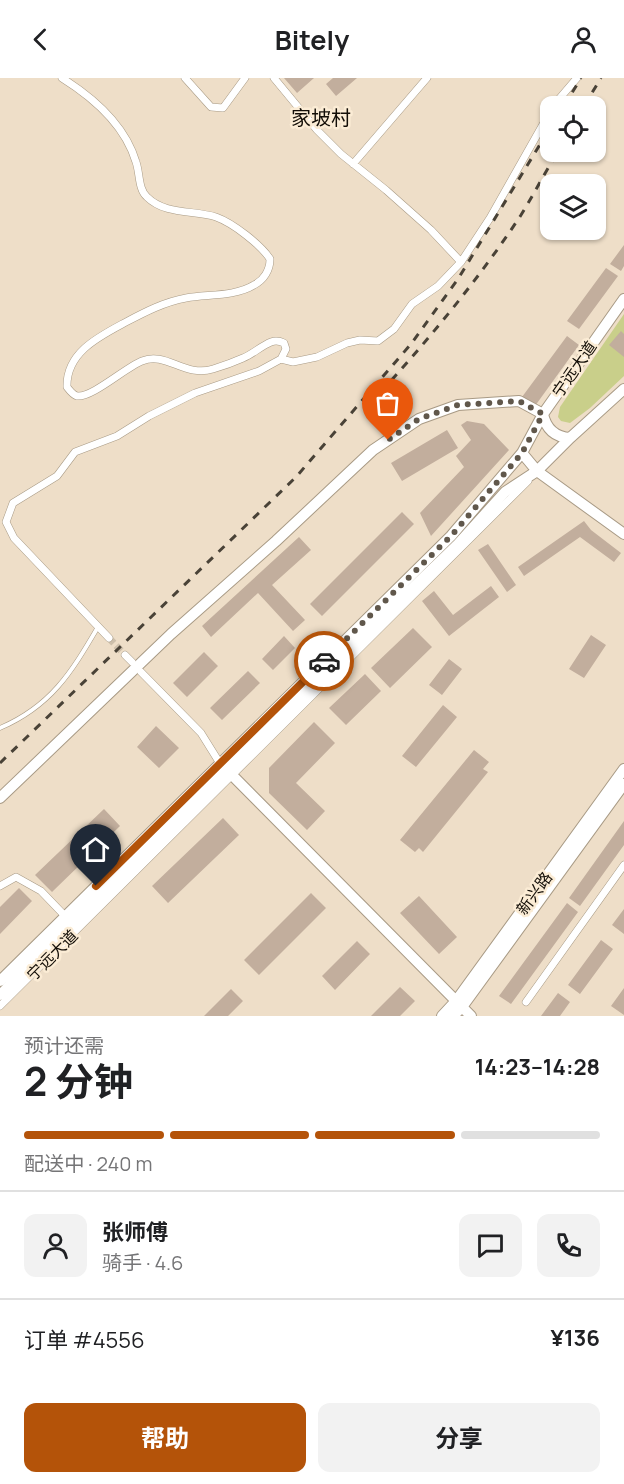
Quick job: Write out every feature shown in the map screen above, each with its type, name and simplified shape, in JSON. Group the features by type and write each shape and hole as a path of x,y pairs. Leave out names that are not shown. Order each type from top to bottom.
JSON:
{"main road":[{"name":"宁远大道","path":"0,981 65,916 227,770 451,536 522,453 543,414 624,299"},
{"name":"宁远大道","path":"0,995 458,544 505,492 537,471 624,389"},
{"path":"0,798 171,634 276,541 373,450 419,419 458,405 519,401 543,414 548,429 555,434 570,438"},
{"path":"522,453 537,471 624,534"},
{"name":"新兴路","path":"453,1016 459,1004 624,769"},
{"path":"227,770 471,1016"},
{"name":"新兴路","path":"442,1016 459,1004 624,784"}],"street":[{"path":"62,78 90,98 118,125 130,146 142,191 147,197 164,207 222,219 251,239 270,259 267,273 251,287 229,293 185,298 158,306 94,339 75,360 69,373 67,387 71,393 76,396 84,395 109,382 127,368 148,359 163,360 190,371 211,370 241,359 279,340 284,343 285,350 282,359"},
{"path":"185,78 211,107 223,108 245,78"},
{"path":"274,78 317,130 353,164 431,230 461,262"},
{"path":"353,164 428,78"},
{"path":"562,96 577,78"},
{"path":"110,638 14,538 6,522 13,502 57,476 75,452 117,436 148,416 195,393 259,371 282,359 293,362 316,357 347,343 360,340 378,341 394,329 412,304 438,286 461,262 490,218 540,130"},
{"path":"125,655 132,662"},
{"path":"141,672 201,733 227,770"},
{"name":"宁远大道","path":"0,1006 227,770"},
{"path":"526,1002 624,865"},
{"path":"0,886 16,877 41,891 65,916"}],"lane":[{"path":"0,728 17,720 47,699 68,677 99,626"}],"green space":[{"path":"624,314 624,376 590,408 570,423 561,421 558,417 560,407"}],"building":[{"path":"284,78 314,78 297,93"},
{"path":"333,78 357,78 336,96 326,84"},
{"path":"624,245 624,266 621,271 610,264"},
{"path":"606,268 618,276 579,329 567,321"},
{"path":"621,331 624,334 624,357 609,345"},
{"path":"567,336 579,345 535,406 522,397"},
{"path":"467,421 484,424 509,450 431,536 420,513 464,467 456,456 471,440 461,425"},
{"path":"447,430 458,448 402,481 391,463"},
{"path":"402,512 414,524 322,616 310,604"},
{"path":"584,521 591,530 621,553 614,562 580,537 524,576 518,567"},
{"path":"299,537 311,550 272,585 305,620 293,631 258,593 211,637 202,626"},
{"path":"488,544 516,585 507,592 478,550"},
{"path":"491,586 499,597 449,636 422,601 434,591 453,615"},
{"path":"413,628 432,647 390,688 371,668"},
{"path":"591,635 606,645 584,678 569,669"},
{"path":"284,636 295,648 273,670 262,659"},
{"path":"204,652 218,666 187,697 173,683"},
{"path":"449,659 462,669 442,695 429,685"},
{"path":"248,671 260,683 222,720 210,708"},
{"path":"365,674 381,691 346,725 329,708"},
{"path":"443,705 457,717 416,767 402,756"},
{"path":"314,722 335,743 296,783 325,811 307,830 269,793 269,768"},
{"path":"156,726 179,748 159,768 137,747"},
{"path":"474,750 489,762 483,769 488,772 423,852 419,848 415,852 400,840"},
{"path":"104,809 120,826 52,892 35,875"},
{"path":"223,818 239,835 168,903 152,886"},
{"path":"624,821 624,845 580,906 569,898"},
{"path":"19,888 32,901 0,934 0,907"},
{"path":"311,893 326,908 259,975 244,960"},
{"path":"419,896 457,937 439,954 400,913"},
{"path":"567,903 578,912 511,1004 499,996"},
{"path":"624,909 624,934 612,925"},
{"path":"601,940 613,949 580,994 568,985"},
{"path":"357,941 370,954 335,990 322,976"},
{"path":"400,987 415,1001 400,1016 371,1016"},
{"path":"624,988 624,1015 611,1006"},
{"path":"231,989 243,1001 228,1016 204,1016"},
{"path":"558,993 570,1002 560,1016 541,1016"}],"tunnel":[{"path":"109,638 125,655"}],"railway":[{"path":"570,96 581,78"},
{"path":"590,96 601,78"},
{"path":"0,763 296,477 411,344 458,279 540,144"},
{"path":"370,404 468,289 521,215 552,162"}],"way so far":[{"path":"324,661 451,536 522,453 543,414 519,401 458,405 419,419 388,440"}],"district":[{"name":"家坡村","path":"321,117"}],"route":[{"path":"96,886 324,661"}]}
